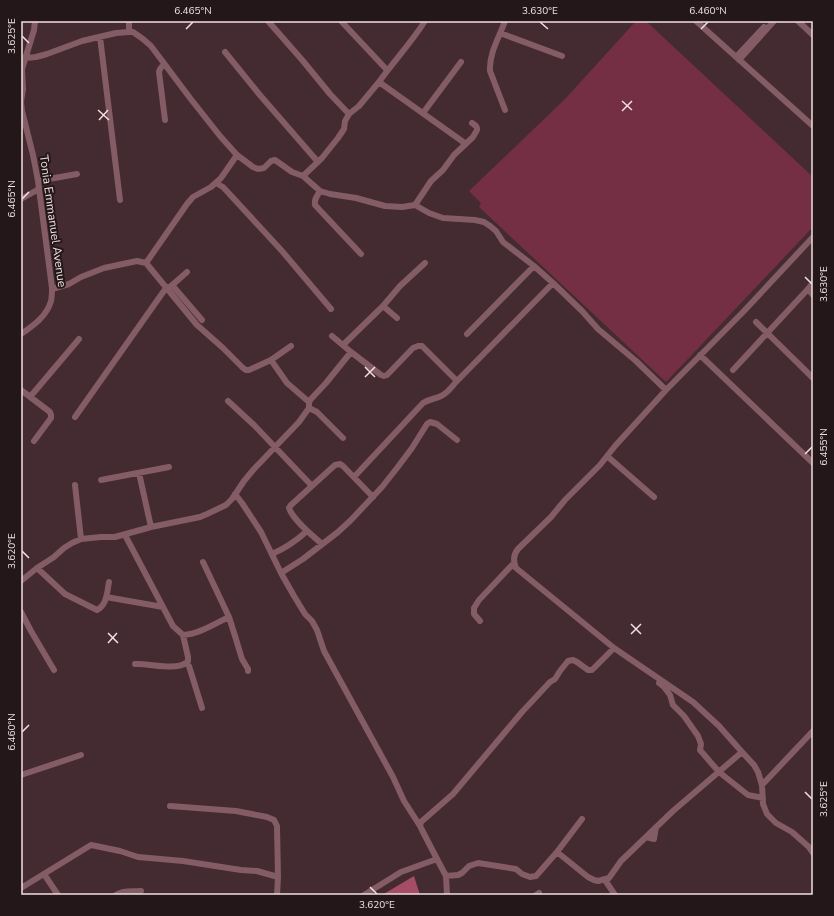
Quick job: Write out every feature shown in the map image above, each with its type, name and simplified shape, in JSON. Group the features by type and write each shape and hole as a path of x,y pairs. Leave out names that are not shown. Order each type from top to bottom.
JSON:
{"street":[{"name":"Tonia Emmanuel Avenue","path":"21,334 34,326 49,306 52,299 38,181 21,102 22,69 25,53 35,21"},
{"path":"129,21 129,32"},
{"path":"268,21 349,114"},
{"path":"341,21 387,70"},
{"path":"505,21 491,56 490,65 490,71 505,110"},
{"path":"696,21 813,126"},
{"path":"737,58 769,21"},
{"path":"737,58 774,21"},
{"path":"798,21 813,35"},
{"path":"303,176 318,162 338,138 344,129 345,121 349,114 359,106 379,82 416,35 423,22"},
{"path":"25,53 36,57 82,41 116,33 129,32 136,34 151,46 204,116 237,155 253,167 258,169 264,168 271,161 275,160 292,172 303,176 320,191 330,194 356,198 385,206 402,208 415,206 442,218 484,222 496,231 503,242 553,283 598,329 636,361 666,390"},
{"path":"500,33 562,56"},
{"path":"100,37 120,200"},
{"path":"224,52 318,162"},
{"path":"423,113 461,62"},
{"path":"164,64 159,72 165,120"},
{"path":"379,82 466,144"},
{"path":"415,206 431,181 454,155 473,138 477,130 476,126 472,123"},
{"path":"146,263 190,199 216,183 237,155"},
{"path":"38,181 77,174"},
{"path":"216,183 223,187 282,251 331,309"},
{"path":"21,199 39,189"},
{"path":"320,191 315,199 315,205 361,254"},
{"path":"813,237 744,311 666,390 614,446 600,466 518,549 515,553 514,562 516,568 614,648 693,702 718,726 754,765 758,772 762,785 763,804 767,814 776,823 792,832 809,847 813,853"},
{"path":"52,289 69,284 81,277 104,268 137,261 146,263 202,320"},
{"path":"343,345 383,306 400,286 425,263"},
{"path":"467,334 534,266"},
{"path":"75,417 169,286 187,272"},
{"path":"354,477 423,403 427,400 437,398 445,394 553,283"},
{"path":"733,370 813,283"},
{"path":"169,286 197,325 246,370 271,360 291,346"},
{"path":"808,289 813,295"},
{"path":"383,306 397,318"},
{"path":"756,322 813,378"},
{"path":"332,336 384,376 387,375 413,348 422,346 457,380"},
{"path":"30,397 79,340"},
{"path":"21,581 64,548 81,539 125,535 151,527 200,517 226,505 254,469 299,422 309,405 351,352"},
{"path":"700,355 813,463"},
{"path":"271,360 287,382 343,438"},
{"path":"21,390 50,412 51,415 34,441"},
{"path":"228,401 254,425 312,486"},
{"path":"281,573 303,559 352,520 382,487 412,448 427,424 430,422 437,424 457,440"},
{"path":"607,456 654,497"},
{"path":"322,544 307,531 291,513 289,508 291,505 335,465 340,464 373,497"},
{"path":"101,480 169,467"},
{"path":"139,473 151,527"},
{"path":"75,485 81,539"},
{"path":"235,494 261,532 281,573 301,608 312,621 317,630 324,651 393,777 404,801 438,859 446,876 448,895"},
{"path":"272,554 283,549 307,531"},
{"path":"125,535 163,607 174,626 182,635 188,657 188,661 181,666 135,664"},
{"path":"203,562 229,617 242,659 248,669 248,672"},
{"path":"480,621 474,614 474,608 479,600 514,562"},
{"path":"37,568 65,594 97,610 104,604 109,582"},
{"path":"106,597 163,607"},
{"path":"21,612 26,624 54,670"},
{"path":"182,635 200,631 229,617"},
{"path":"420,826 421,822 453,794 522,712 555,678 568,662 573,660 588,670 592,670 614,648"},
{"path":"186,663 202,708"},
{"path":"640,666 649,676 664,687 670,695 673,705 684,716 698,736 701,744 700,750 719,772 748,795 762,798"},
{"path":"762,785 813,731"},
{"path":"557,852 588,877 594,880 598,881 609,878 621,861 656,827 742,752"},
{"path":"21,775 80,755"},
{"path":"170,806 236,811 271,818 276,822 278,895"},
{"path":"446,876 458,875 469,866 478,863 516,869 530,878 536,876 557,852 582,819"},
{"path":"21,888 91,845 120,851 138,857 257,871 278,877"},
{"path":"364,895 401,872 438,859"},
{"path":"44,874 58,895"},
{"path":"605,880 615,895"},
{"path":"116,895 120,892 141,891"}],"shaded area":[{"path":"636,21 646,21 813,177 813,227 666,382 479,207 481,203 469,191 565,99"},
{"path":"414,876 420,895 382,895"}]}
